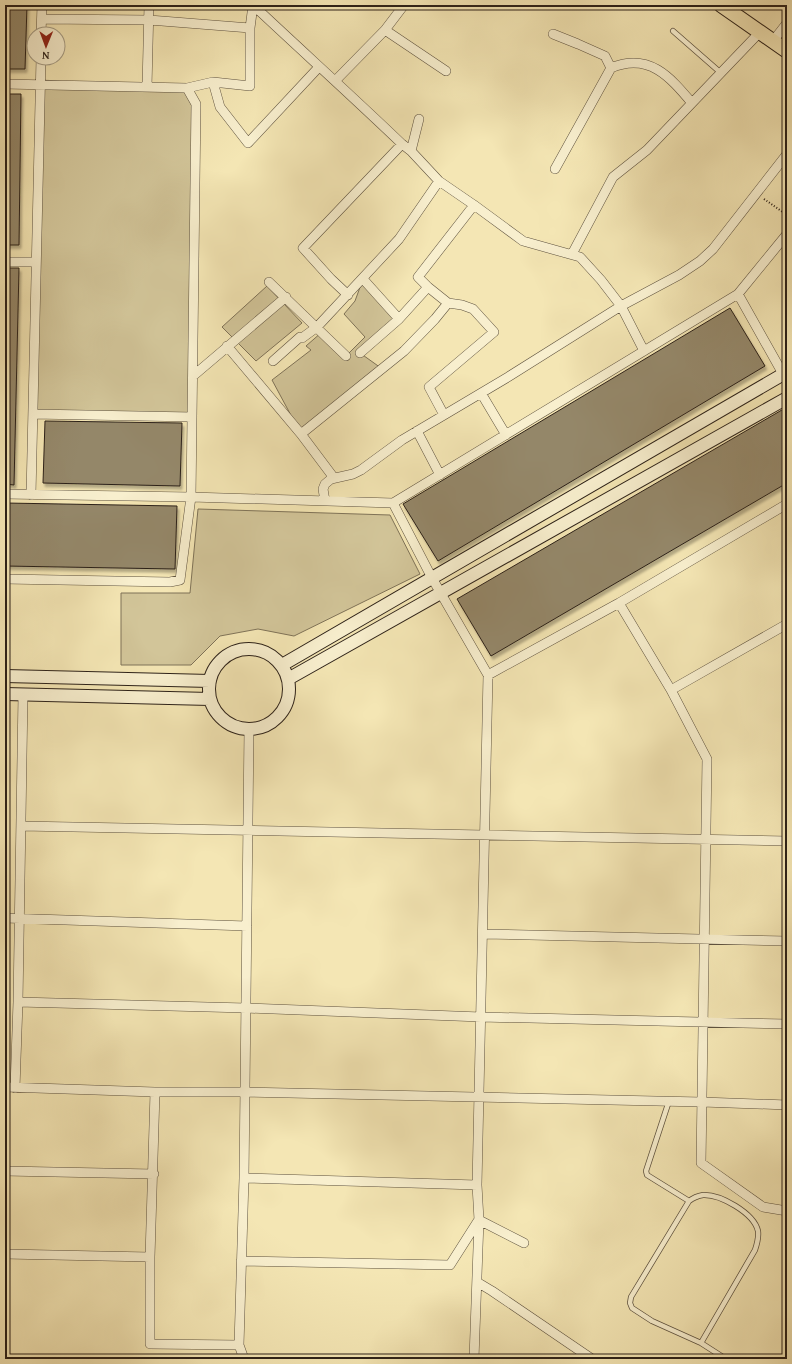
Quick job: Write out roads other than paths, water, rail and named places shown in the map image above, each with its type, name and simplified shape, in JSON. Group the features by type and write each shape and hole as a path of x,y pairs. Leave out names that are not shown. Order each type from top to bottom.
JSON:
{"main road":[{"path":"721,5 787,51"},
{"path":"282,665 786,376"},
{"path":"288,679 440,592 787,398"},
{"path":"253,649 274,657 282,665 288,679 290,689 288,701 282,713 273,722 262,727 249,729 237,728 218,714 210,699 210,681 214,670 221,660 230,654 241,650 253,649"},
{"path":"5,676 210,681"},
{"path":"5,694 210,699"}],"street":[{"path":"42,5 42,26"},
{"path":"146,87 149,5"},
{"path":"5,84 187,88 213,82 250,86 250,28 253,5"},
{"path":"253,5 319,67 336,80 411,151 439,181 523,241 572,254 580,257 588,264 621,306 644,351"},
{"path":"336,80 385,30 404,5"},
{"path":"42,19 148,20 250,28"},
{"path":"773,41 787,23"},
{"path":"385,30 446,71"},
{"path":"572,254 613,177 647,150 760,32"},
{"path":"553,34 603,55 607,58 611,68"},
{"path":"555,169 611,68 626,63 656,69 671,79 692,103"},
{"path":"31,495 41,66"},
{"path":"213,82 220,108 248,143 319,67"},
{"path":"5,579 170,582 180,580 191,497 196,104 187,88"},
{"path":"411,151 419,119"},
{"path":"348,295 331,279 303,248 402,144"},
{"path":"325,501 323,489 325,484 331,479 353,474 361,470 388,449 481,394 621,306 679,275 707,255 787,154"},
{"path":"273,361 300,337 302,338 317,327 363,279 399,239 439,181"},
{"path":"444,415 429,387 494,332 477,312 468,307 448,303 418,277 474,205"},
{"path":"5,494 191,497 393,503 738,294 787,234"},
{"path":"5,262 36,262"},
{"path":"363,279 400,319"},
{"path":"270,282 346,356"},
{"path":"360,352 400,319 428,287"},
{"path":"738,294 786,376"},
{"path":"192,376 286,297"},
{"path":"301,434 404,351 436,318 448,303"},
{"path":"227,346 301,434 334,478"},
{"path":"481,394 506,435"},
{"path":"33,414 192,417"},
{"path":"417,431 440,475"},
{"path":"393,503 432,578 488,675 477,1185 479,1220 474,1359"},
{"path":"488,675 619,603 787,504"},
{"path":"619,603 671,690 707,759 701,1163 763,1207 787,1210"},
{"path":"671,690 787,624"},
{"path":"16,1088 23,694"},
{"path":"244,1359 239,1345 244,1178 249,729"},
{"path":"20,826 787,841"},
{"path":"5,918 247,926"},
{"path":"483,934 787,941"},
{"path":"18,1002 246,1008 481,1017 787,1024"},
{"path":"5,1087 155,1092 244,1092 787,1105"},
{"path":"155,1092 154,1174 150,1257 150,1344 239,1345"},
{"path":"5,1171 154,1174"},
{"path":"244,1178 477,1185"},
{"path":"242,1261 450,1265 479,1220"},
{"path":"479,1220 524,1243"},
{"path":"5,1254 150,1257"},
{"path":"477,1282 592,1359"}],"lane":[{"path":"672,31 721,73"},
{"path":"669,1101 646,1171 647,1175 689,1201"},
{"path":"701,1343 755,1250 758,1238 758,1231 753,1222 737,1206 717,1197 703,1195 695,1197 689,1201 631,1297 630,1302 632,1308 652,1321 701,1343 726,1359"}]}
